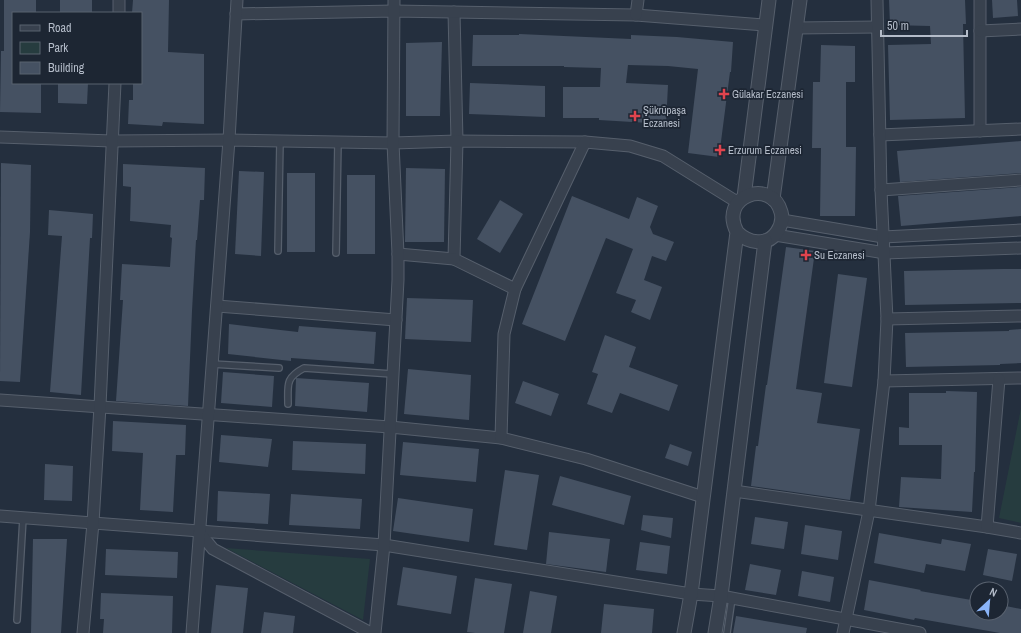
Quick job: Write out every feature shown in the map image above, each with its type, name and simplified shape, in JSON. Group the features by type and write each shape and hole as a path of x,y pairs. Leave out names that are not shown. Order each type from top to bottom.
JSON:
{"street":[{"path":"118,12 119,0"},
{"path":"192,633 229,140 237,0"},
{"path":"375,633 384,545 398,254 393,143 394,0"},
{"path":"636,15 638,0"},
{"path":"741,200 769,0"},
{"path":"773,199 800,0"},
{"path":"843,633 869,511 884,381 887,319 881,190 877,0"},
{"path":"980,0 980,131"},
{"path":"236,14 394,11 636,15 765,25"},
{"path":"454,12 457,141 454,259"},
{"path":"797,28 877,27"},
{"path":"980,31 1021,29"},
{"path":"83,633 93,523 100,406 115,84"},
{"path":"880,135 1021,129"},
{"path":"0,137 112,141 229,140 393,143 457,141 585,142 630,146 662,156 741,200"},
{"path":"501,438 504,334 515,289 585,142"},
{"path":"881,190 1021,180"},
{"path":"715,633 726,597 734,491 770,238 780,228 782,220 780,208 773,199 766,195 759,193 751,194 741,200 734,209 732,217 737,232 743,238 750,241 758,242 770,238 885,253 1021,248"},
{"path":"782,220 883,236 1021,230"},
{"path":"684,633 691,594 737,232"},
{"path":"398,254 454,259 515,289"},
{"path":"216,306 396,320"},
{"path":"887,319 1021,316"},
{"path":"884,381 1021,378"},
{"path":"987,527 999,379"},
{"path":"0,400 390,427 501,438 586,459 703,497"},
{"path":"734,491 1021,533"},
{"path":"0,516 384,545 691,594 726,597 920,633"},
{"path":"199,532 213,549 371,633"}],"lane":[{"path":"278,251 280,141"},
{"path":"336,254 338,141"},
{"path":"212,364 279,368"},
{"path":"288,404 288,382 293,374 304,368 392,374"},
{"path":"17,620 23,518"},
{"path":"726,597 727,633"}],"green space":[{"path":"1021,408 1021,523 999,518"},
{"path":"226,548 370,559 363,620"}],"building":[{"path":"4,0 36,0 36,12 12,12 12,84 41,84 41,113 0,112 1,51 4,51"},
{"path":"60,0 92,0 92,12 60,12"},
{"path":"133,0 169,0 168,52 204,54 204,124 163,122 162,126 128,124 129,100 133,100 133,84 142,84 142,12 132,12"},
{"path":"889,0 965,0 966,24 963,24 965,118 890,120 888,45 931,44 930,26 890,25"},
{"path":"992,0 1017,0 1018,16 993,18"},
{"path":"519,34 631,39 631,35 733,42 731,72 719,157 688,153 698,69 668,66 628,65 626,83 668,85 666,124 599,120 599,118 563,118 563,87 600,87 601,68 564,66 472,66 473,35"},
{"path":"442,42 440,116 406,116 406,43"},
{"path":"821,45 855,46 855,82 846,82 846,147 856,147 855,216 820,216 821,148 812,148 813,82 820,82"},
{"path":"470,83 545,86 545,117 469,114"},
{"path":"58,84 88,84 87,104 58,103"},
{"path":"1021,141 1021,173 900,182 897,151"},
{"path":"1,163 31,165 30,232 20,382 0,381"},
{"path":"123,164 205,168 204,200 200,200 196,240 188,406 116,401 123,300 120,300 122,264 170,267 172,238 170,237 171,225 130,221 131,187 123,186"},
{"path":"406,168 445,169 444,242 405,242"},
{"path":"239,171 264,172 261,256 235,254"},
{"path":"287,173 315,173 315,252 287,252"},
{"path":"347,175 375,175 375,254 347,254"},
{"path":"1021,187 1021,216 901,226 898,196"},
{"path":"572,196 629,219 637,197 658,206 650,227 653,234 674,242 666,261 652,256 644,280 662,287 650,320 631,312 636,300 616,293 633,249 606,238 565,341 522,324"},
{"path":"500,200 523,214 500,253 477,239"},
{"path":"49,210 93,214 92,238 90,238 81,395 50,392 62,236 48,235"},
{"path":"786,247 815,251 796,389 822,393 817,423 860,429 850,500 751,486"},
{"path":"1021,269 1021,303 905,305 904,271"},
{"path":"838,274 867,278 852,387 824,383"},
{"path":"407,298 473,300 471,342 405,339"},
{"path":"229,324 298,332 299,326 376,332 374,364 291,358 291,361 228,354"},
{"path":"1021,329 1021,363 1000,365 906,367 905,333 1009,331"},
{"path":"605,335 636,347 629,367 678,385 669,411 620,393 612,413 587,404 598,374 592,372"},
{"path":"408,369 471,375 469,420 404,414"},
{"path":"223,372 274,376 272,407 221,403"},
{"path":"296,378 369,383 367,412 295,406"},
{"path":"523,381 559,394 551,416 515,403"},
{"path":"946,391 977,392 975,472 972,512 899,507 901,477 941,479 942,445 899,445 899,427 909,428 909,393 946,393"},
{"path":"113,421 186,425 185,455 176,455 173,512 140,510 143,453 112,451"},
{"path":"221,435 272,439 268,467 219,462"},
{"path":"293,441 366,444 365,474 292,470"},
{"path":"403,442 479,449 476,482 400,475"},
{"path":"670,444 692,452 688,466 665,458"},
{"path":"45,464 73,466 72,501 44,500"},
{"path":"505,470 539,475 527,550 494,545"},
{"path":"560,476 631,496 624,525 552,505"},
{"path":"218,491 270,494 268,524 217,521"},
{"path":"291,494 362,499 360,529 289,525"},
{"path":"398,498 473,509 469,542 393,531"},
{"path":"643,515 673,518 671,538 641,530"},
{"path":"755,517 788,522 784,549 751,544"},
{"path":"805,525 842,531 838,560 801,554"},
{"path":"549,532 610,539 606,572 546,564"},
{"path":"879,533 941,544 942,539 971,544 965,571 926,564 924,573 874,563"},
{"path":"33,539 67,539 61,633 31,633"},
{"path":"640,542 670,546 667,574 636,570"},
{"path":"106,549 178,552 177,578 105,575"},
{"path":"988,549 1017,554 1012,581 983,575"},
{"path":"750,564 781,570 776,595 745,590"},
{"path":"403,567 457,576 451,614 397,605"},
{"path":"802,571 834,577 830,602 798,596"},
{"path":"475,578 512,584 504,633 467,632"},
{"path":"869,580 969,600 969,621 1009,621 1009,607 1021,609 1021,633 1000,633 915,618 914,620 864,610"},
{"path":"216,585 248,588 243,633 211,633"},
{"path":"530,591 557,596 551,633 523,633"},
{"path":"101,593 173,596 172,633 103,633 104,619 100,619"},
{"path":"604,604 654,609 652,633 601,633"},
{"path":"264,612 295,616 293,633 261,633"},
{"path":"736,616 807,628 806,633 733,633"}],"place":[{"name":"Gülakar Eczanesi","path":"724,94"},
{"name":"Şükrüpaşa Eczanesi","path":"635,116"},
{"name":"Erzurum Eczanesi","path":"720,150"},
{"name":"Su Eczanesi","path":"806,255"}]}
